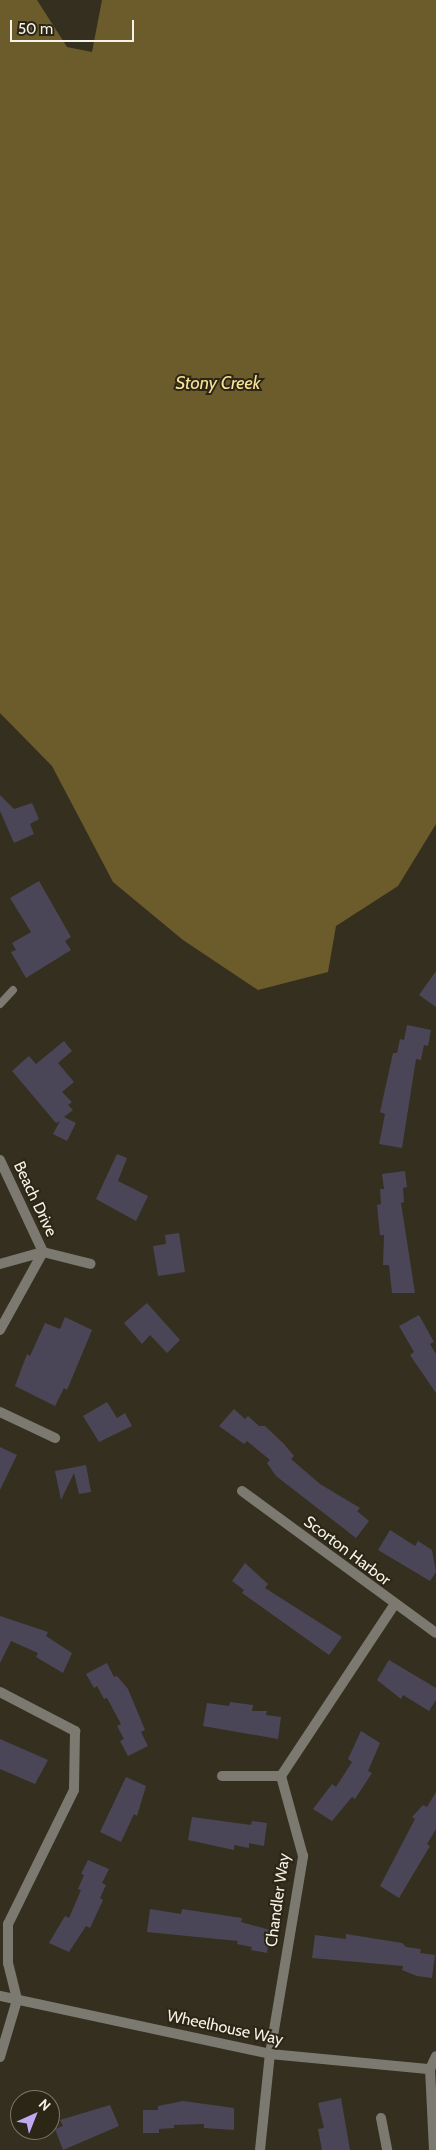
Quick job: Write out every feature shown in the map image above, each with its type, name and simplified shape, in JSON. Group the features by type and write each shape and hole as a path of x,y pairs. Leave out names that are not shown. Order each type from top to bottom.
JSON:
{"street":[{"name":"Beach Drive","path":"0,1160 43,1252 0,1330"},
{"path":"0,1264 43,1252 91,1264"},
{"path":"0,1412 55,1438"},
{"name":"Scorton Harbor","path":"242,1491 394,1605 436,1633"},
{"path":"222,1776 281,1776 394,1605"},
{"path":"0,1692 75,1731 74,1790 4,1922 8,1963 17,2000 0,2057"},
{"name":"Chandler Way","path":"260,2150 270,2054 303,1856 281,1776"},
{"name":"Wheelhouse Way","path":"0,1996 270,2054 430,2069"},
{"path":"434,2150 430,2069 436,2056"},
{"path":"381,2118 387,2150"}],"lane":[{"path":"0,1004 13,990"}],"water":[{"name":"Stony Creek","path":"0,0 37,0 67,47 92,52 102,0 436,0 436,824 398,886 336,926 328,972 258,990 183,940 113,882 52,766 0,713"}],"building":[{"path":"0,795 14,809 32,803 39,819 30,824 34,834 14,843 0,811"},
{"path":"39,881 71,937 65,941 71,950 26,978 11,952 16,950 12,943 31,932 10,898"},
{"path":"436,971 436,1007 419,995"},
{"path":"407,1025 431,1030 428,1046 424,1045 421,1060 416,1059 402,1148 379,1144 385,1114 380,1112 393,1053 397,1053 400,1039 404,1040"},
{"path":"64,1041 72,1051 58,1063 74,1082 62,1092 72,1102 68,1105 73,1110 64,1117 76,1123 67,1141 53,1134 60,1121 56,1123 12,1071 29,1056 36,1064"},
{"path":"117,1154 127,1158 118,1181 148,1196 136,1221 96,1199"},
{"path":"405,1171 407,1187 403,1188 404,1202 401,1203 415,1293 392,1293 389,1265 383,1265 384,1235 380,1235 377,1205 381,1204 380,1189 384,1189 382,1174"},
{"path":"179,1233 185,1272 158,1276 153,1246 166,1244 165,1235"},
{"path":"147,1303 180,1340 167,1353 150,1335 142,1344 124,1323"},
{"path":"419,1315 434,1342 430,1344 436,1354 436,1393 410,1355 414,1352 399,1326"},
{"path":"65,1317 92,1330 67,1390 64,1388 55,1406 15,1386 27,1354 30,1356 45,1323 60,1329"},
{"path":"107,1402 117,1418 125,1413 132,1426 99,1442 83,1416"},
{"path":"234,1409 245,1419 248,1416 259,1426 265,1426 294,1456 291,1459 320,1484 360,1508 357,1511 369,1521 356,1538 276,1476 267,1463 270,1460 247,1441 244,1444 219,1426"},
{"path":"0,1447 17,1455 0,1490"},
{"path":"86,1465 91,1492 79,1494 74,1473 61,1500 55,1471"},
{"path":"390,1530 415,1546 418,1541 432,1550 436,1572 430,1581 378,1550"},
{"path":"245,1563 268,1584 265,1588 342,1637 329,1655 242,1593 244,1590 232,1581"},
{"path":"0,1616 48,1632 46,1636 72,1653 63,1673 36,1657 38,1653 11,1641 0,1663"},
{"path":"389,1660 436,1688 436,1700 429,1711 403,1695 401,1699 377,1680"},
{"path":"107,1663 114,1677 117,1676 128,1689 145,1730 141,1732 148,1746 128,1756 120,1741 124,1739 117,1726 121,1724 107,1698 104,1699 97,1686 94,1688 86,1674"},
{"path":"230,1702 253,1705 252,1711 267,1711 266,1715 281,1717 278,1739 203,1726 207,1703 229,1706"},
{"path":"361,1731 380,1743 368,1771 372,1773 355,1799 352,1797 332,1821 313,1809 332,1784 336,1787 352,1762 348,1759"},
{"path":"0,1739 48,1760 35,1784 0,1769"},
{"path":"126,1777 146,1786 137,1816 134,1814 121,1842 100,1832"},
{"path":"436,1792 436,1829 427,1844 430,1846 399,1898 380,1886 415,1819 412,1817 423,1805 427,1807"},
{"path":"192,1817 251,1825 252,1821 267,1823 264,1846 249,1843 249,1848 234,1845 234,1850 188,1840"},
{"path":"88,1860 109,1869 102,1883 106,1885 100,1898 103,1900 90,1928 86,1926 69,1952 49,1943 65,1916 69,1918 81,1890 78,1889 84,1875 81,1874"},
{"path":"150,1909 181,1914 182,1909 242,1918 241,1922 270,1930 267,1953 251,1950 252,1947 237,1944 238,1941 147,1932"},
{"path":"346,1934 402,1943 406,1947 421,1949 420,1953 435,1955 432,1978 417,1976 402,1970 403,1966 312,1958 315,1935 346,1939"},
{"path":"341,2098 350,2150 322,2150 318,2129 324,2128 318,2103"},
{"path":"183,2101 234,2108 234,2130 204,2128 204,2124 174,2125 174,2128 159,2129 159,2133 143,2133 143,2110 158,2110 158,2106"},
{"path":"110,2105 119,2126 63,2150 59,2140 60,2127 63,2126 60,2120"}]}
